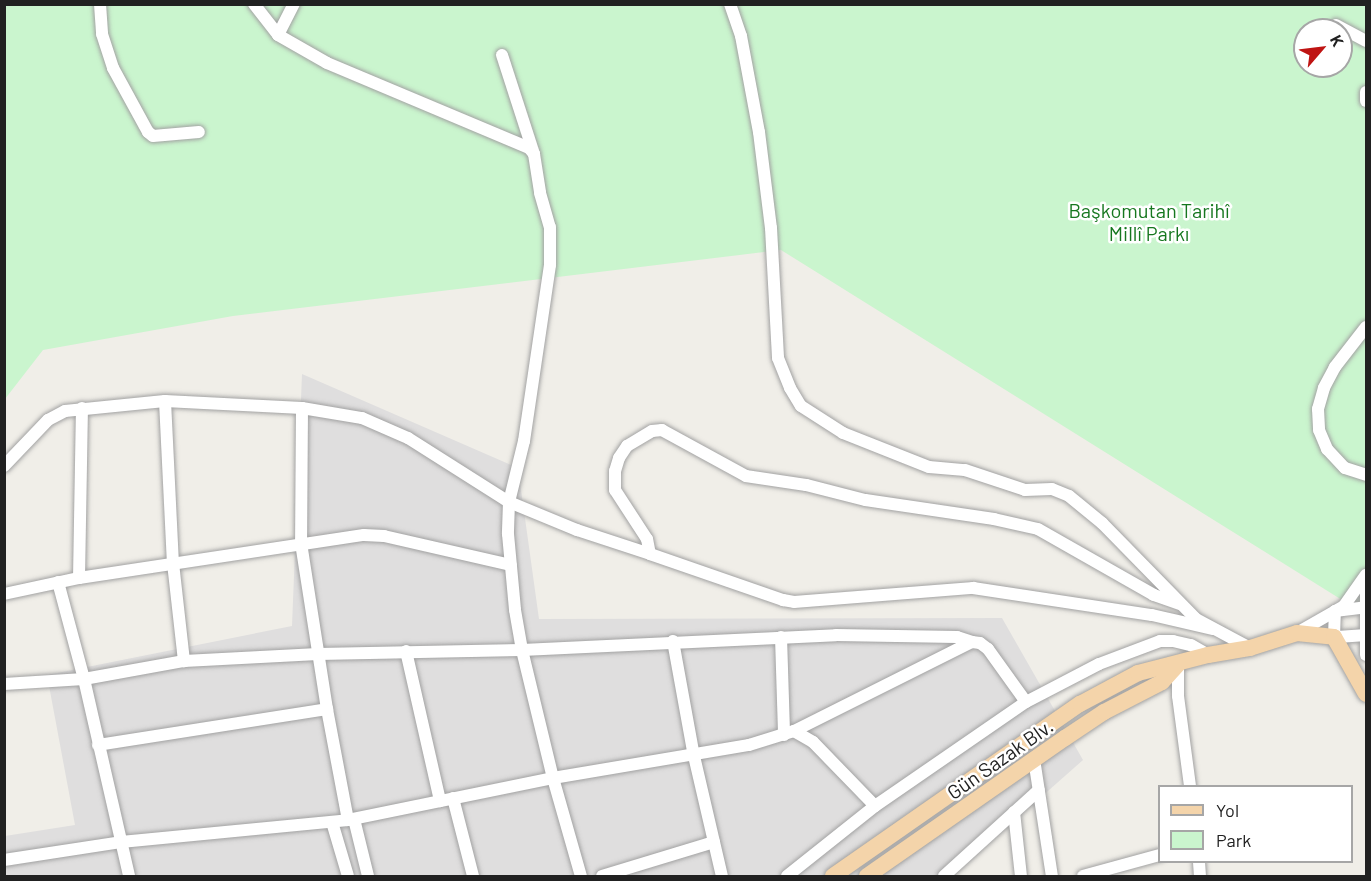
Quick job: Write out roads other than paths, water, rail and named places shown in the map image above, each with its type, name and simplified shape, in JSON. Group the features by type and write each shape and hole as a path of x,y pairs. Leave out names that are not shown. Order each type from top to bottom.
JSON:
{"main road":[{"path":"1297,633 1334,637 1366,694"},
{"name":"Gün Sazak Blv.","path":"832,876 1080,704 1138,673 1208,655 1250,648 1297,633"},
{"name":"Gün Sazak Blv.","path":"867,876 1104,712 1162,682 1178,664"}],"street":[{"path":"99,4 102,34 112,68 148,132 153,136 199,132"},
{"path":"254,4 278,35 327,63 529,148 534,154"},
{"path":"278,35 294,4"},
{"path":"730,4 741,36 759,132 771,228 778,358 790,388 801,406 843,433 929,467 965,470 1025,490 1052,489 1069,496 1102,523 1164,584 1180,604 1213,629 1250,648"},
{"path":"502,55 534,154 540,194 550,227 550,265 524,441 509,502 511,565 522,650 553,778 581,876"},
{"path":"1366,92 1366,101"},
{"path":"1366,327 1335,367 1324,388 1318,409 1319,430 1327,449 1345,468 1366,475"},
{"path":"4,466 55,414 82,408 165,401 302,408 362,418 408,438 509,502 577,531 783,600 972,588 1152,615 1213,629"},
{"path":"165,401 173,563 184,661"},
{"path":"80,578 82,408"},
{"path":"302,408 301,543 327,709 351,819 368,876"},
{"path":"650,554 647,539 615,490 614,479 619,458 627,446 652,431 662,430 746,476 789,482 865,500 994,519 1038,529 1154,595 1180,604"},
{"path":"4,594 80,578 354,536 384,536 511,565"},
{"path":"1297,633 1344,606 1366,575"},
{"path":"58,582 84,679 129,876"},
{"path":"1366,583 1366,655"},
{"path":"1335,611 1366,608"},
{"path":"1335,611 1334,637 1366,635"},
{"path":"4,684 84,679 184,661 318,654 522,650 781,637 957,637 980,643 988,649 1026,702"},
{"path":"781,637 789,733"},
{"path":"673,641 694,756 722,876"},
{"path":"787,876 875,806 1026,702 1099,664 1160,641 1191,645 1208,655"},
{"path":"4,854 5,860 121,842 332,822 553,778 694,756 789,733 972,642"},
{"path":"406,651 440,801"},
{"path":"1178,664 1178,696 1190,785"},
{"path":"99,745 327,709"},
{"path":"789,733 813,742 875,806"},
{"path":"1034,759 1052,876"},
{"path":"944,876 1039,790"},
{"path":"453,798 473,876"},
{"path":"1014,812 1022,876"},
{"path":"332,822 348,876"},
{"path":"602,876 714,842"},
{"path":"1083,876 1158,856"}],"park label":[{"name":"Başkomutan Tarihî Millî Parkı","path":"1149,222"}]}
